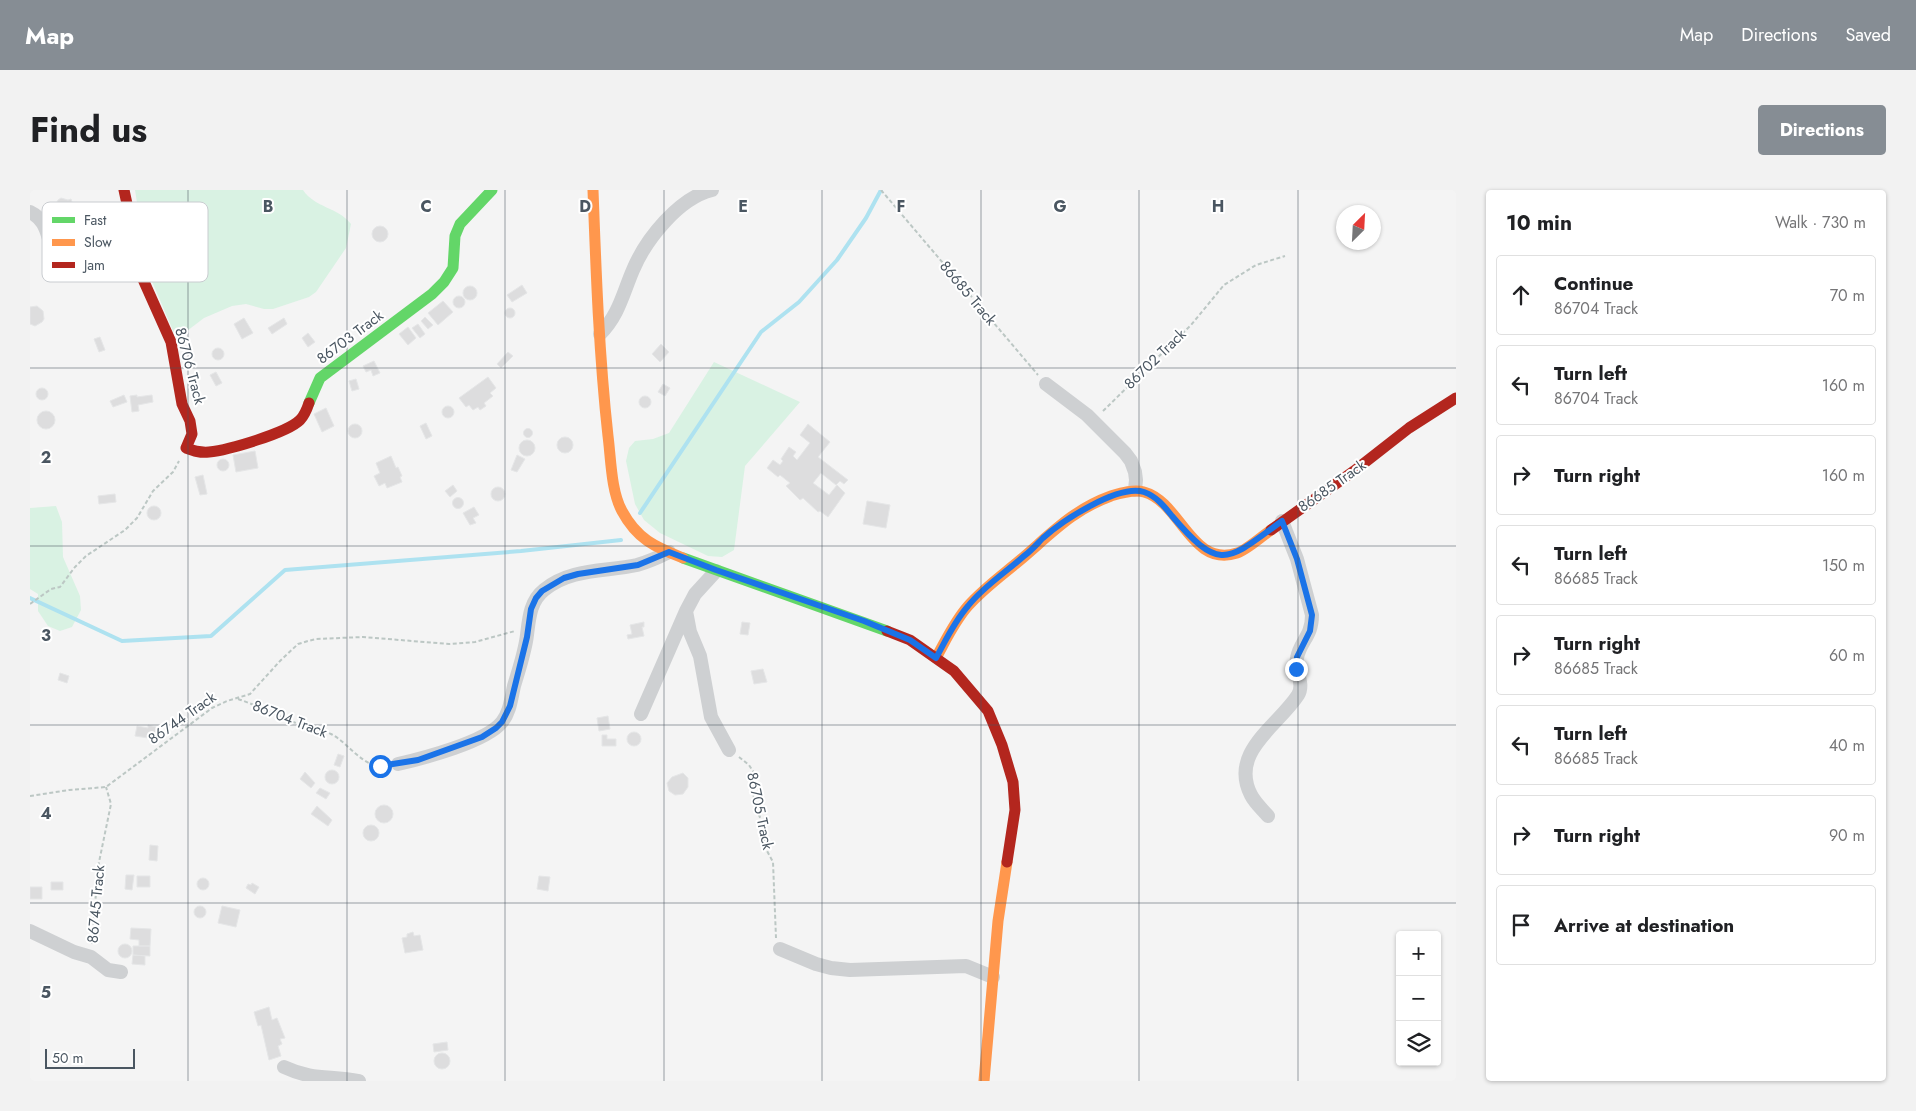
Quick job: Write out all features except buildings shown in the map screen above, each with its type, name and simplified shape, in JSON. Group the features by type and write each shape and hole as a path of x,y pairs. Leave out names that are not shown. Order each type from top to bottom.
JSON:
{"street":[{"name":"86703 Track","path":"186,448 198,452 210,452 267,437 299,421 308,408 320,378 432,294 444,282 453,268 456,230 470,212 492,190"},
{"path":"593,190 600,334 613,478 621,509 631,525 652,546 864,621 910,640 954,671 988,711 1002,744 1013,782 1015,810 998,921 984,1081"},
{"path":"600,334 615,316 634,268 654,235 663,224 692,198 712,190"},
{"path":"30,212 37,215 42,221"},
{"name":"86706 Track","path":"144,282 171,342 182,404 190,421 192,434 186,448"},
{"path":"936,658 956,621 968,605 996,578 1070,517 1136,485 1131,461 1125,453 1087,415 1046,384"},
{"name":"86685 Track","path":"1136,485 1163,504 1196,542 1220,556 1229,556 1238,553 1354,471 1409,428 1456,398"},
{"path":"1268,816 1252,797 1246,783 1246,768 1250,754 1262,736 1298,694 1301,684 1296,669 1297,657 1312,623 1312,615 1297,559 1282,521"},
{"path":"398,764 418,760 482,737 502,722 510,706 527,637 531,609 542,591 564,578 578,574 638,565 669,552"},
{"path":"641,714 686,610 695,594 716,570"},
{"path":"686,610 690,632 700,656 710,717 729,750"},
{"name":"86745 Track","path":"30,931 74,952 91,957"},
{"path":"780,949 831,968 850,970 966,966 993,977"},
{"path":"91,957 108,970 121,972"},
{"path":"284,1067 316,1079 359,1081"}],"path":[{"name":"86685 Track","path":"881,190 1046,384"},
{"name":"86702 Track","path":"1101,414 1108,404 1191,325 1224,285 1256,265 1285,256"},
{"path":"30,604 51,589 60,586 86,556 126,530 137,518 153,491 173,472 186,448"},
{"name":"86744 Track","path":"106,787 212,708 250,694 298,644 316,639 363,637 449,644 475,642 510,634 519,627"},
{"name":"86704 Track","path":"236,698 292,722 331,734 356,754 380,766 398,764"},
{"name":"86705 Track","path":"729,750 750,764 756,776 753,792 756,808 765,829 766,849 773,862 775,935 780,949"},
{"path":"30,796 106,787"},
{"name":"86745 Track","path":"91,957 98,867 111,804 106,787"}],"green space":[{"path":"135,190 303,190 314,201 340,214 351,224 346,248 316,292 309,297 273,309 264,309 246,304 232,306 204,318 183,334 174,333 152,282 208,282 208,202 137,202"},
{"path":"714,362 800,402 745,466 734,550 722,557 708,556 660,533 644,520 635,504 626,461 629,448 635,441 653,439 669,433"},
{"path":"56,506 62,522 63,557 80,596 81,610 72,627 60,631 48,626 38,611 38,594 30,589 30,508"}],"waterway":[{"path":"640,513 761,332 799,302 837,260 866,218 881,190"},
{"path":"30,598 122,641 211,636 285,570 521,551 621,540"}],"traffic: fast":[{"path":"309,403 320,378 432,294 444,282 453,268 455,236 460,224 492,190"},
{"path":"683,558 887,631"}],"traffic: slow":[{"path":"593,190 602,375 611,465 618,503 634,529 648,541 683,558"},
{"path":"936,658 958,618 980,594 1062,524 1085,508 1111,496 1136,491 1144,492 1157,498 1168,508 1197,543 1208,551 1221,555 1237,553 1271,530"},
{"path":"984,1081 998,921 1007,862"}],"traffic: jam":[{"path":"124,190 127,202"},
{"path":"144,282 171,342 182,404 190,421 192,434 186,448 197,452 209,452 271,435 300,420 305,414 309,403"},
{"path":"1271,530 1354,471 1409,428 1456,398"},
{"path":"887,631 910,640 954,671 988,711 1002,745 1013,782 1015,810 1007,862"}],"route":[{"path":"380,766 418,760 482,737 502,722 510,706 527,637 531,609 542,591 564,578 596,570 638,565 669,552 864,621 910,640 936,658 956,621 968,605 979,593 1043,538 1070,517 1116,495 1135,490 1145,492 1154,497 1163,504 1196,542 1220,556 1238,553 1282,521 1297,559 1308,606 1312,615 1310,631 1297,657 1296,669"}]}
